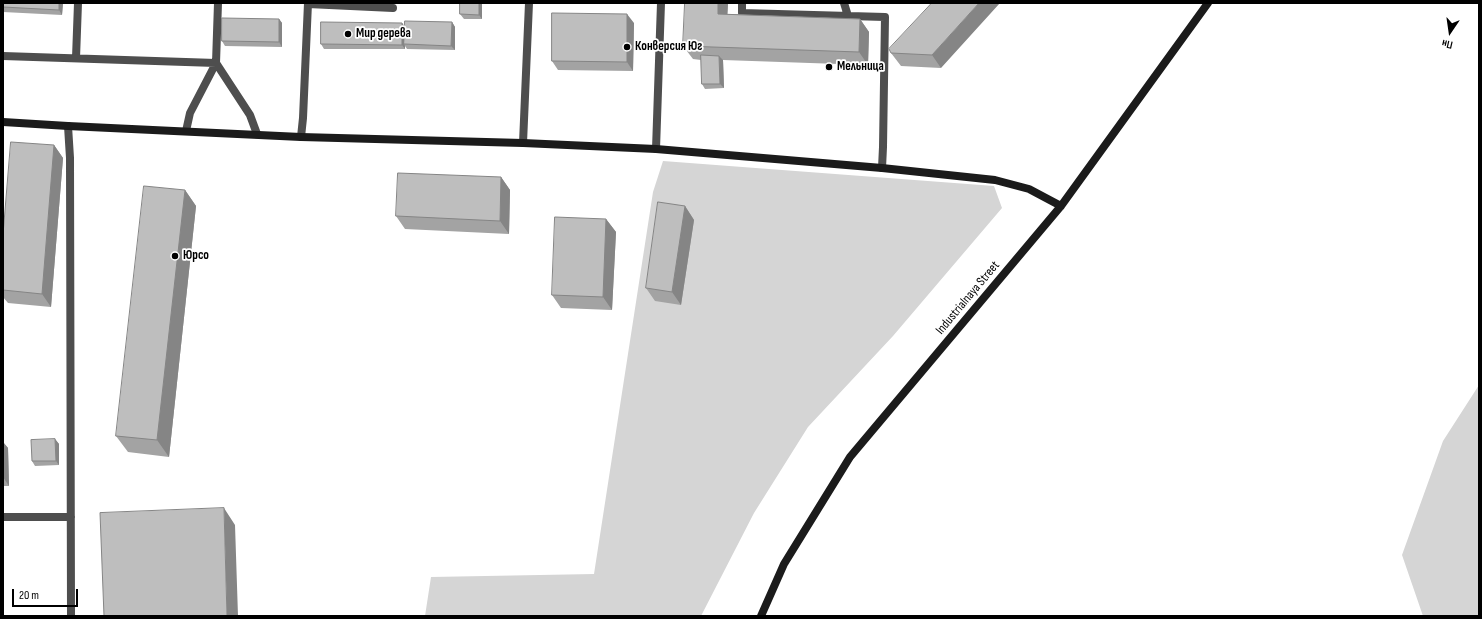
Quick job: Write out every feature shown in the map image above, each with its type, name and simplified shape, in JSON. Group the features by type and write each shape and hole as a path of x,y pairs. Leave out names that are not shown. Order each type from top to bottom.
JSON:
{"main road":[{"name":"Industrialnaya Street","path":"761,616 784,564 850,457 1061,206 1208,3"},
{"path":"3,122 301,137 523,143 656,149 882,168 995,180 1029,189 1061,206"}],"lane":[{"path":"76,58 78,3"},
{"path":"186,131 190,112 216,63 218,3"},
{"path":"523,143 529,3"},
{"path":"656,149 658,136 661,3"},
{"path":"742,3 742,13 885,17 882,168"},
{"path":"844,3 848,16"},
{"path":"301,137 308,4 393,8"},
{"path":"884,60 895,49"},
{"path":"3,56 216,63"},
{"path":"216,63 250,115 257,134"},
{"path":"68,126 70,158 71,616"},
{"path":"3,517 71,516"}],"shaded area":[{"path":"663,161 994,186 1002,208 893,336 808,427 754,513 701,616 425,616 431,577 594,574 653,192"},
{"path":"1479,385 1479,616 1423,616 1402,555 1443,441"}],"building":[{"path":"3,3 59,3 59,10 3,7"},
{"path":"460,3 479,3 479,15 460,14"},
{"path":"685,3 718,3 718,14 860,19 859,52 683,46"},
{"path":"932,3 979,3 932,55 891,53 889,49"},
{"path":"552,13 627,14 627,62 552,61"},
{"path":"222,18 279,19 279,42 222,41"},
{"path":"405,21 452,22 451,46 404,44"},
{"path":"321,22 402,23 402,45 321,44"},
{"path":"701,55 719,56 720,84 702,84"},
{"path":"11,142 54,145 42,294 3,290 3,235"},
{"path":"398,173 501,177 500,221 396,216"},
{"path":"144,186 185,190 157,440 116,436"},
{"path":"658,202 685,206 672,292 646,288"},
{"path":"555,217 606,219 603,297 552,295"},
{"path":"55,439 56,461 32,461 31,440"},
{"path":"224,508 227,616 104,616 100,513"}],"place":[{"name":"Мир дерева","path":"348,34"},
{"name":"Конверсия Юг","path":"627,47"},
{"name":"Мельница","path":"829,67"},
{"name":"Юрсо","path":"175,256"}]}
